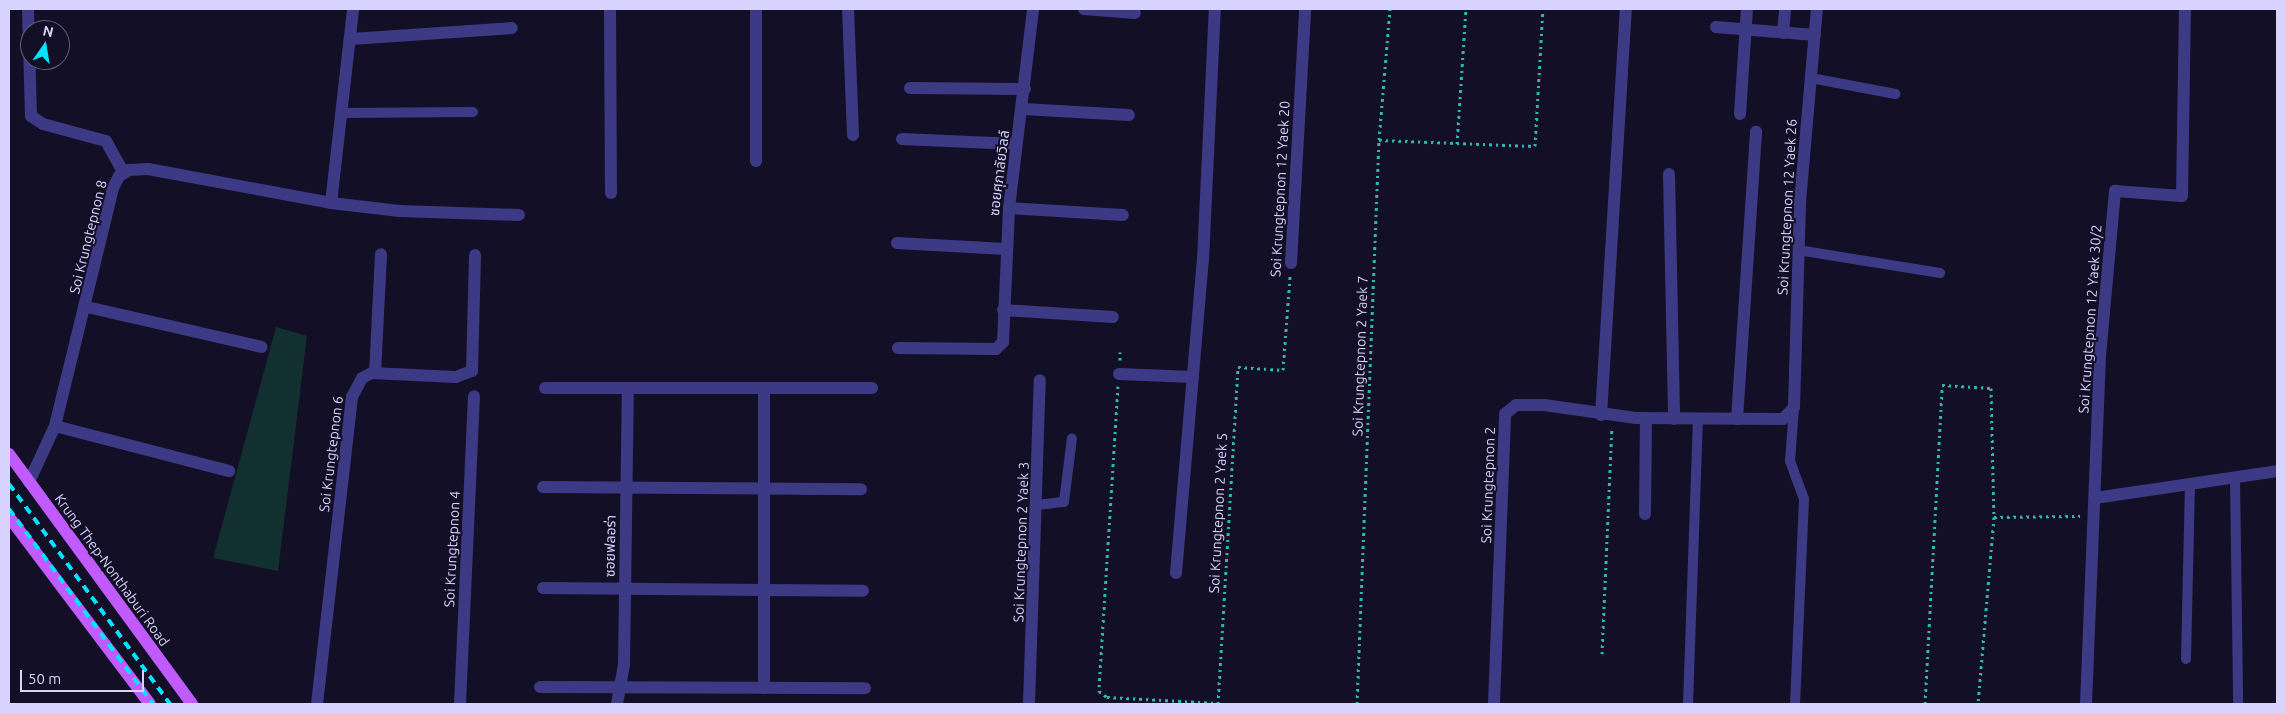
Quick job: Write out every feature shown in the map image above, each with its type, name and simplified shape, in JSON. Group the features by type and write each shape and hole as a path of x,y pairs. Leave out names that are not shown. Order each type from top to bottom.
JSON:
{"main road":[{"name":"Krung Thep-Nonthaburi Road","path":"9,454 192,704"},
{"path":"9,517 150,704"}],"street":[{"path":"28,9 32,116 43,124 106,141 124,173"},
{"path":"332,203 353,9"},
{"path":"610,9 611,193"},
{"path":"756,9 756,161"},
{"path":"848,9 853,135"},
{"name":"ซอยศุภาลัยวิลล์","path":"898,348 996,349 1003,342 1009,208 1016,144 1023,109 1033,9"},
{"path":"1084,9 1135,13"},
{"path":"1176,573 1203,260 1215,9"},
{"name":"Soi Krungtepnon 12 Yaek 20","path":"1291,263 1305,9"},
{"path":"1607,415 1626,9"},
{"path":"1740,114 1748,9"},
{"path":"1783,33 1784,9"},
{"name":"Soi Krungtepnon 12 Yaek 26","path":"1794,407 1798,250 1817,9"},
{"name":"Soi Krungtepnon 12 Yaek 30/2","path":"2086,704 2100,356 2115,191 2182,196 2185,9"},
{"path":"1716,27 1746,31 1815,35"},
{"path":"351,39 512,28"},
{"path":"910,88 1025,89"},
{"path":"1023,109 1129,115"},
{"path":"1737,419 1756,132"},
{"path":"902,139 1016,144"},
{"name":"Soi Krungtepnon 8","path":"29,482 55,426 87,307 113,188 124,173 141,168 332,203 400,211 518,215"},
{"path":"1669,174 1674,419"},
{"path":"1009,208 1123,215"},
{"path":"898,243 1006,249"},
{"path":"381,254 375,373 456,377 472,371 476,255"},
{"path":"87,307 261,347"},
{"path":"1003,310 1113,317"},
{"name":"Soi Krungtepnon 6","path":"317,704 352,397 362,378 375,373"},
{"path":"1119,374 1192,377"},
{"name":"Soi Krungtepnon 2 Yaek 3","path":"1029,704 1038,504 1040,380"},
{"path":"545,388 872,388"},
{"name":"ซอยฟลอร่า","path":"617,704 620,687 625,588 628,388"},
{"path":"764,388 764,688"},
{"name":"Soi Krungtepnon 4","path":"460,704 474,396"},
{"name":"Soi Krungtepnon 2","path":"1494,704 1505,414 1516,405 1544,405 1607,415 1646,418 1783,419 1794,407"},
{"path":"1646,418 1646,514"},
{"path":"55,426 229,471"},
{"path":"2095,498 2277,471"},
{"path":"543,487 861,490"},
{"path":"543,588 863,591"},
{"path":"540,687 865,688"}],"lane":[{"path":"1811,78 1896,94"},
{"path":"342,113 473,112"},
{"path":"1798,250 1940,273"},
{"path":"1794,407 1790,461 1804,499 1796,704"},
{"path":"1688,704 1698,419"},
{"path":"1038,504 1064,502 1072,438"},
{"path":"2236,477 2238,704"},
{"path":"2186,659 2190,484"}],"path":[{"name":"Soi Krungtepnon 2 Yaek 7","path":"1357,704 1379,140 1390,9"},
{"path":"1457,144 1466,9"},
{"path":"1379,140 1535,146 1544,9"},
{"name":"Soi Krungtepnon 12 Yaek 20","path":"1282,370 1291,263"},
{"path":"1120,352 1099,691 1107,696 1218,704"},
{"name":"Soi Krungtepnon 2 Yaek 5","path":"1218,704 1238,367 1282,370"},
{"path":"1924,704 1942,385 1990,388 1994,517 1978,704"},
{"path":"1602,654 1607,415"},
{"path":"1994,517 2095,516"}],"green space":[{"path":"276,327 307,336 278,571 213,558"}],"railway":[{"path":"9,484 170,704"},
{"path":"9,509 153,704"}]}
